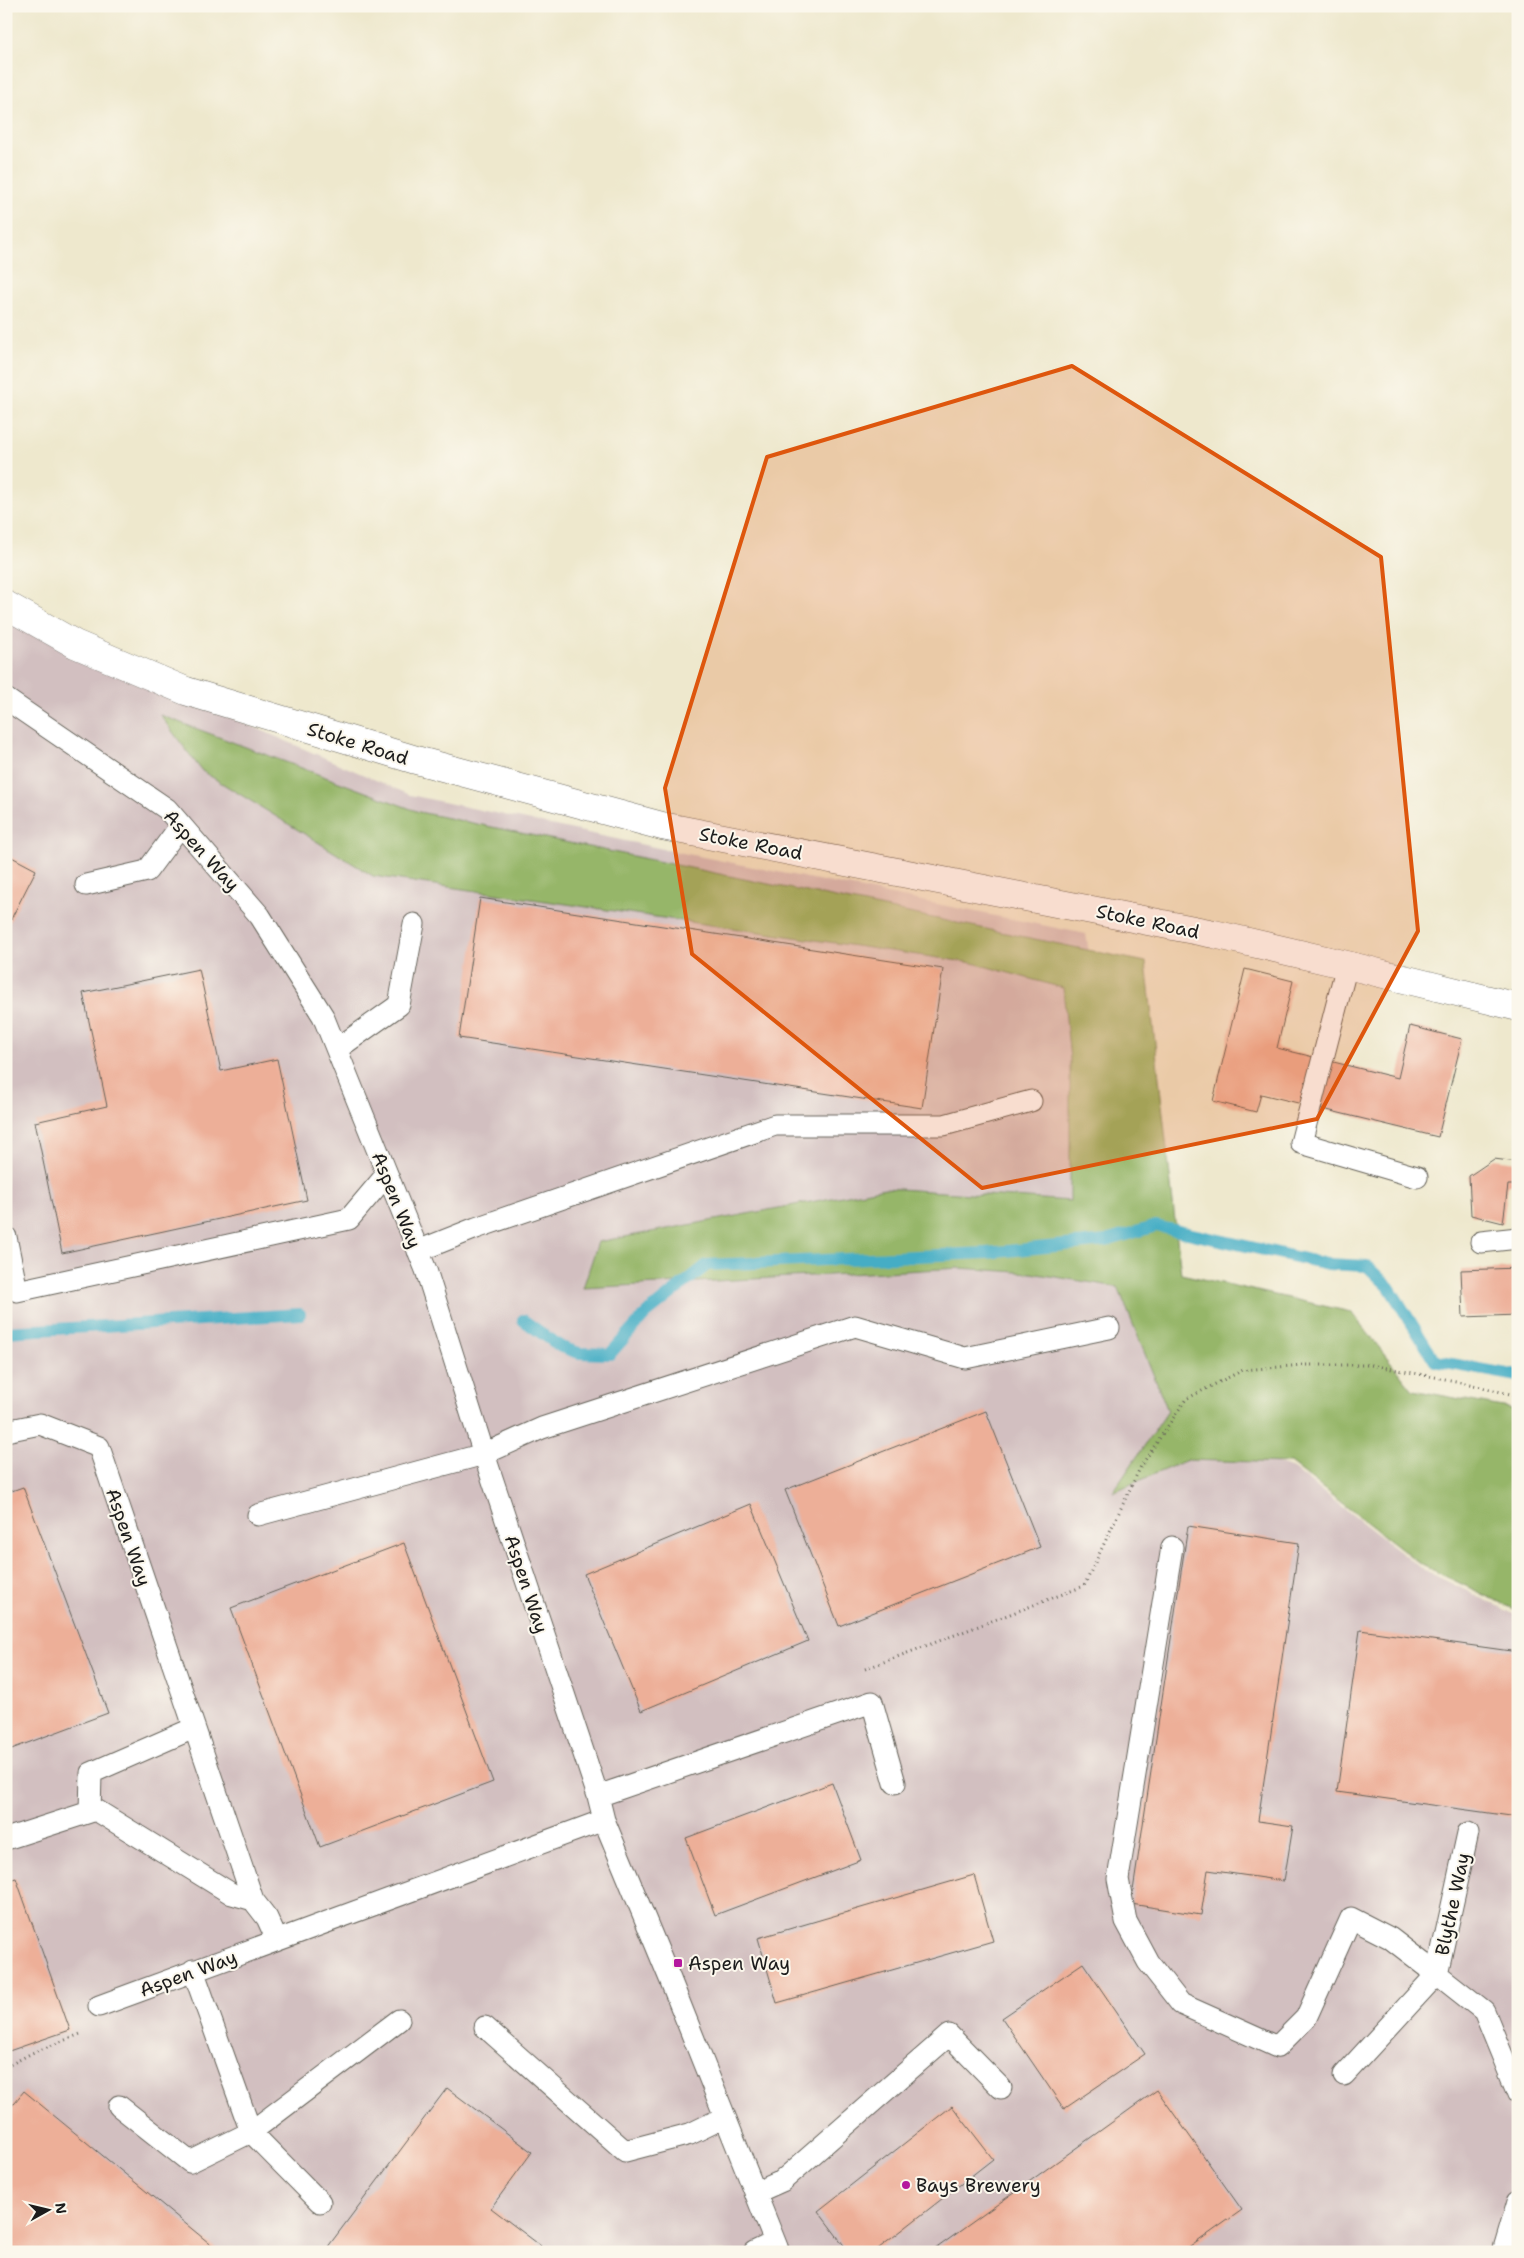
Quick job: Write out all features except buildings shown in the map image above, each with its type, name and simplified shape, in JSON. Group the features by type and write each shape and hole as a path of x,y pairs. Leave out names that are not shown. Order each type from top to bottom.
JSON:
{"street":[{"name":"Stoke Road","path":"6,604 76,644 186,692 435,765 662,826 1080,907 1347,964 1518,1007"}],"lane":[{"name":"Aspen Way","path":"6,699 167,809 260,916 323,1016 426,1270 484,1454 598,1796 604,1820 777,2247"},
{"path":"86,885 147,870 181,825"},
{"path":"337,1050 399,1005 414,924"},
{"path":"1347,964 1301,1143 1416,1177"},
{"path":"418,1251 476,1228 774,1125 944,1125 1031,1101"},
{"path":"6,1236 17,1291 349,1219 387,1174"},
{"path":"1481,1242 1518,1238"},
{"path":"258,1515 484,1454 542,1428 855,1326 965,1358 1109,1328"},
{"name":"Aspen Way","path":"6,1431 40,1424 98,1447 254,1900 268,1918 277,1940"},
{"path":"1172,1546 1118,1879 1126,1921 1148,1962 1181,2004 1277,2047 1306,2018 1351,1918 1390,1938 1437,1974"},
{"path":"598,1796 872,1702 895,1783"},
{"path":"90,1812 91,1773 194,1728"},
{"path":"6,1839 96,1810 232,1894 254,1900"},
{"name":"Aspen Way","path":"99,2006 604,1820"},
{"name":"Blythe Way","path":"1344,2075 1437,1974 1468,1833"},
{"path":"193,1970 251,2132 320,2202"},
{"name":"Blythe Way","path":"1437,1974 1484,2012 1518,2094"},
{"path":"119,2106 190,2162 251,2132 399,2020"},
{"path":"485,2027 625,2151 690,2134 725,2117"},
{"path":"755,2193 782,2181 949,2035 1001,2088"},
{"path":"1503,2252 1518,2201"},
{"path":"754,2252 777,2247"}],"path":[{"path":"857,1672 1084,1586 1142,1466 1186,1399 1243,1370 1303,1365 1370,1364 1461,1382 1518,1396"}],"highlighted area":[{"path":"1072,366 1381,557 1418,931 1317,1119 982,1188 692,954 665,788 767,457"}],"shaded area":[{"path":"6,610 192,700 410,795 663,849 1086,934 1152,1333 1217,1440 1293,1469 1424,1570 1518,1616 1518,2252 6,2252"}],"green space":[{"path":"160,715 419,812 1146,962 1181,1274 1351,1312 1413,1390 1518,1410 1518,1611 1422,1565 1290,1463 1187,1460 1113,1492 1168,1411 1118,1287 1031,1273 960,1268 583,1288 598,1242 885,1188 1070,1201 1070,1060 1063,988 973,963 373,876 202,771"}],"waterway":[{"path":"523,1320 561,1347 579,1353 610,1354 646,1314 707,1265 987,1253 1106,1241 1156,1226 1327,1264 1367,1266 1389,1287 1435,1361 1518,1376"},
{"path":"6,1332 300,1314"}],"place":[{"name":"Aspen Way","path":"678,1963"},
{"name":"Bays Brewery","path":"906,2185"}]}
